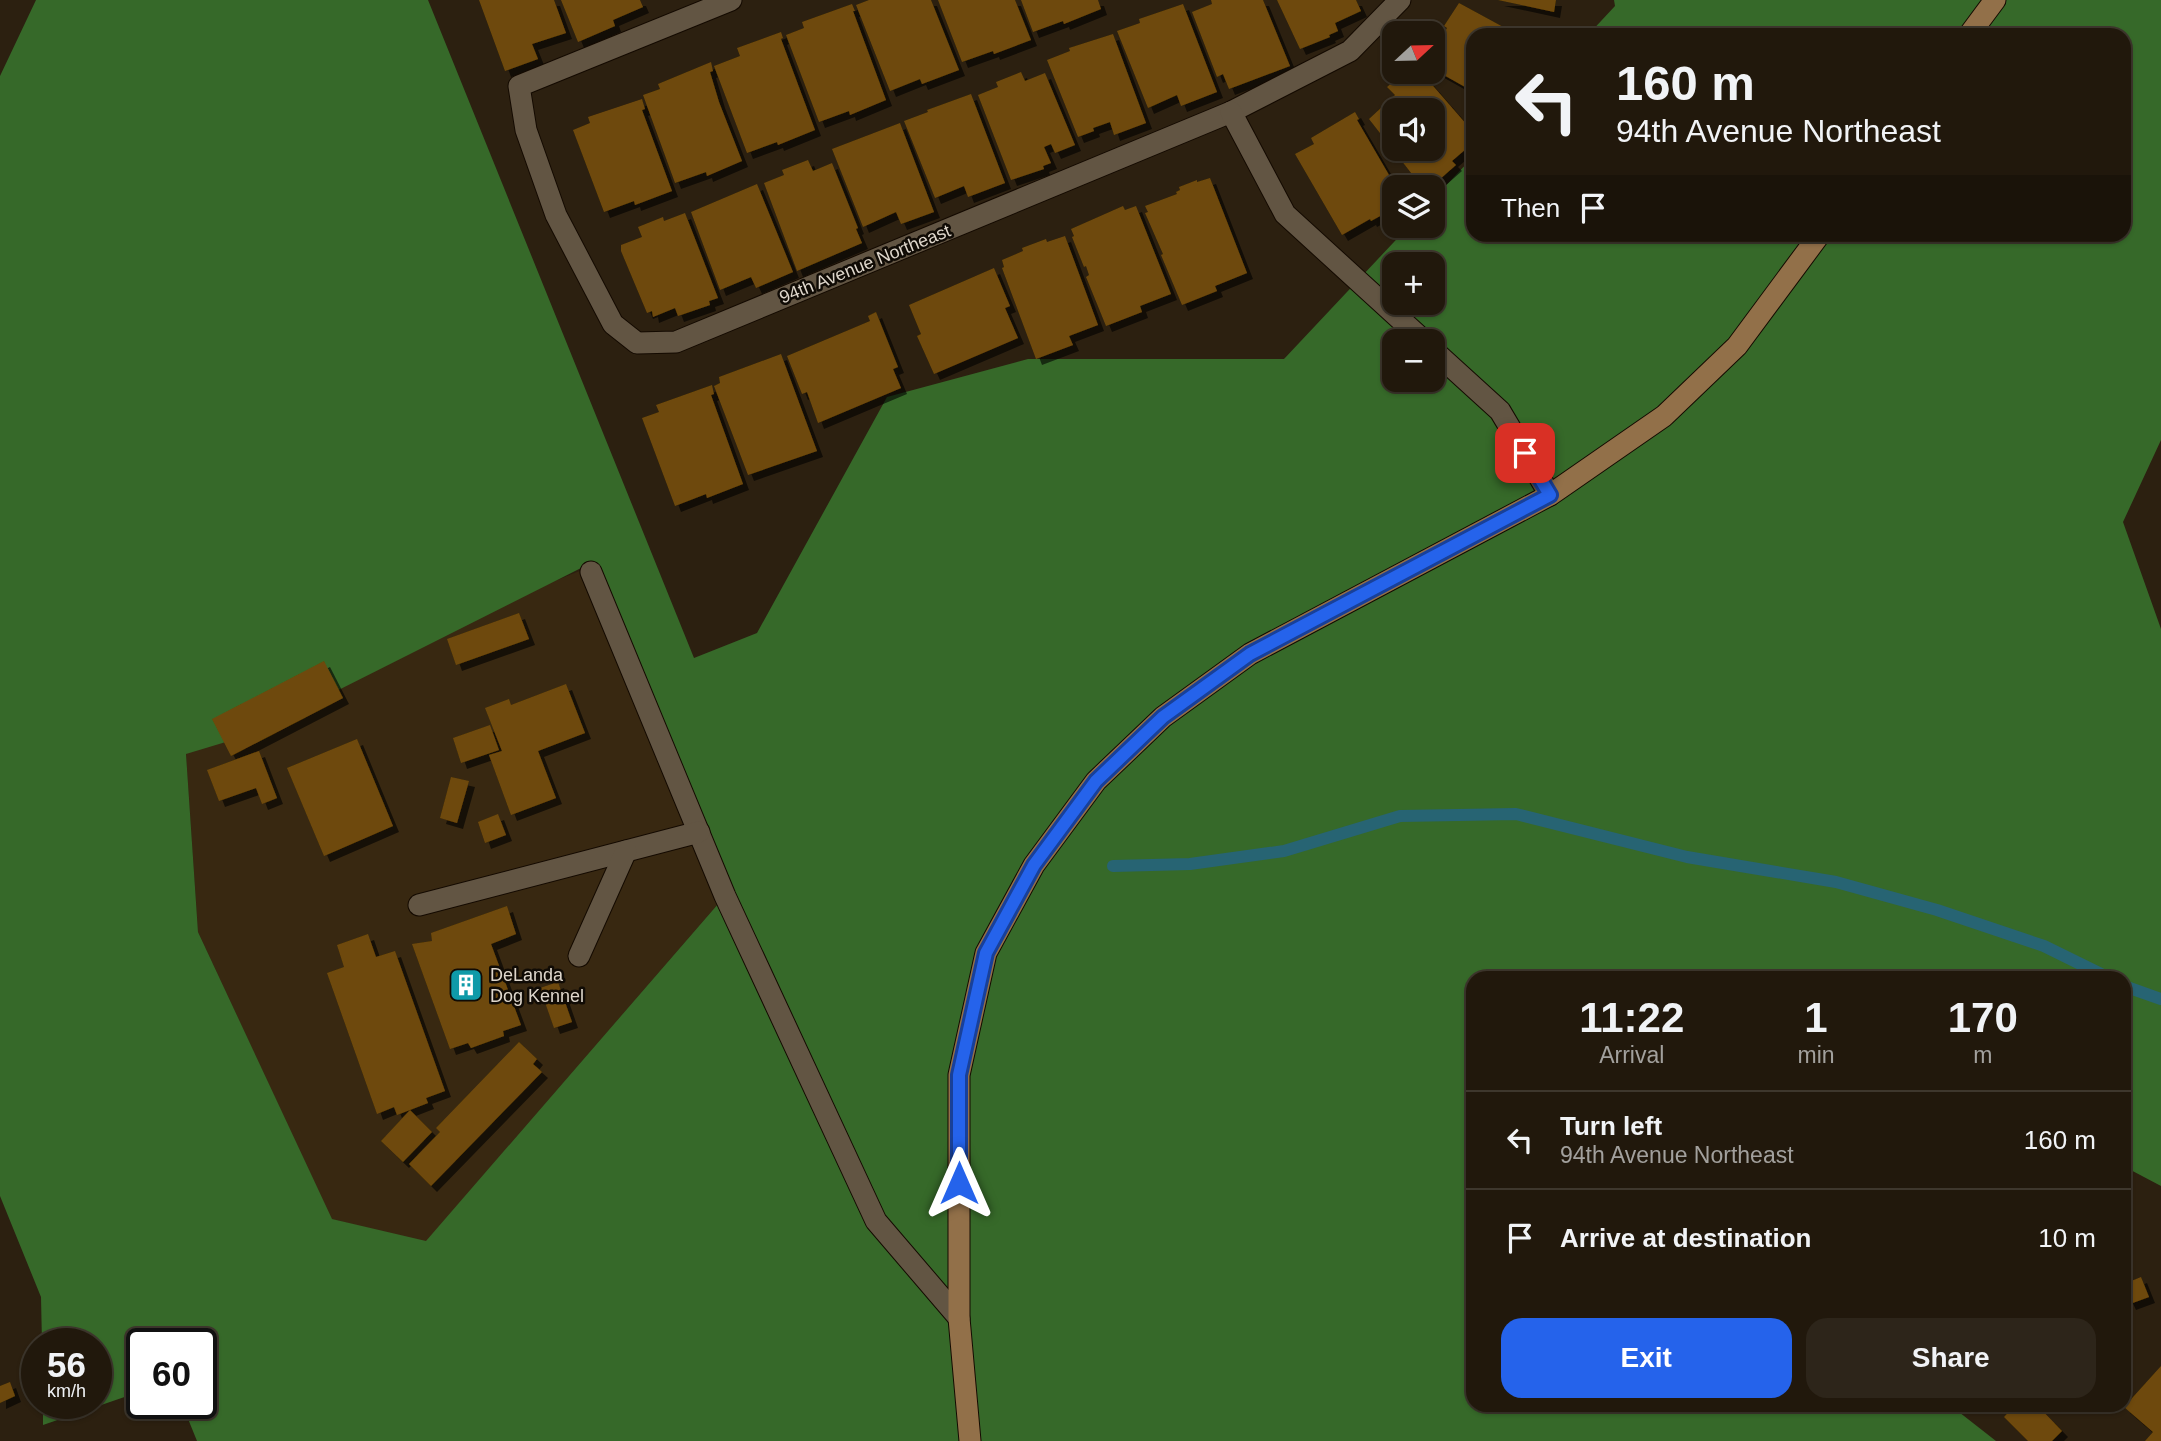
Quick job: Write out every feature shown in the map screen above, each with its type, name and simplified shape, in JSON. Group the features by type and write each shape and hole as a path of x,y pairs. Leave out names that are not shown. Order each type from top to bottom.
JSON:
{"main road":[{"path":"1974,28 1995,0"},
{"path":"970,1441 959,1318 959,1075 986,953 1034,865 1096,781 1163,717 1250,654 1550,495 1664,416 1737,346 1814,242"}],"street":[{"name":"94th Avenue Northeast","path":"731,0 519,86 526,130 556,215 613,324 637,343 676,342 1231,112 1350,51 1400,0"},
{"path":"1231,112 1285,214 1411,329"},
{"path":"1445,361 1500,411 1550,495"},
{"path":"591,572 725,895 876,1221 959,1318"},
{"path":"419,905 699,832"},
{"path":"579,957 626,851"}],"shaded area":[{"path":"592,566 725,896 426,1242 331,1219 198,932 186,754 219,716"}],"green space":[{"path":"36,0 428,0 694,658 757,633 887,397 1028,359 1284,359 1382,255 1382,315 1445,315 1445,252 1385,252 1398,238 1445,238 1445,186 1466,164 1466,242 2131,242 2131,28 1595,28 1615,6 1614,0 2161,0 2161,440 2123,522 2161,629 2161,1186 2131,1170 2131,971 1466,971 1466,1412 1959,1412 1996,1441 197,1441 188,1419 217,1419 217,1328 126,1328 126,1396 112,1401 112,1328 42,1328 41,1297 0,1196 0,76","holes":["593,562 725,896 426,1241 332,1219 198,932 186,754 249,735"]},
{"path":"43,1419 60,1419 43,1425"}],"building":[{"path":"479,0 554,0 566,33 532,44 538,59 505,71"},
{"path":"561,0 640,0 643,7 613,20 615,26 578,42"},
{"path":"869,0 931,0 959,70 922,84 920,79 890,91 856,5"},
{"path":"938,0 1015,0 1031,40 962,62"},
{"path":"1021,0 1098,0 1101,9 1064,24 1063,21 1033,32"},
{"path":"1211,0 1263,0 1290,66 1229,89 1223,74 1217,77 1192,12 1212,4"},
{"path":"1277,0 1356,0 1361,11 1335,23 1338,31 1329,35 1330,37 1300,49"},
{"path":"1498,0 1556,0 1554,12"},
{"path":"1459,3 1505,28 1466,28 1466,88 1446,76 1446,23"},
{"path":"852,4 886,100 850,115 849,111 819,122 786,35 804,28 802,22"},
{"path":"1183,4 1217,92 1181,106 1177,95 1148,108 1117,31 1140,23 1139,19"},
{"path":"781,32 781,39 815,130 778,145 777,142 747,153 714,66 740,56 737,48"},
{"path":"1113,34 1146,123 1114,135 1110,122 1078,137 1047,60 1070,51 1069,48"},
{"path":"711,62 713,71 710,72 719,102 742,161 707,176 706,172 675,183 643,95 660,89 658,84"},
{"path":"1021,72 1025,81 1045,73 1075,145 1055,153 1051,144 1044,147 1051,163 1043,166 1044,169 1011,180 978,95 998,87 996,82"},
{"path":"1390,84 1431,84 1444,98 1392,98 1395,95 1387,87"},
{"path":"971,94 1005,183 968,197 964,186 935,198 904,121"},
{"path":"642,99 645,109 642,110 672,191 635,205 634,201 604,212 573,130 590,123 588,117"},
{"path":"1445,100 1466,124 1466,149 1452,161 1456,165 1445,175 1413,175 1402,161 1445,161"},
{"path":"1382,107 1382,136 1369,119"},
{"path":"1355,112 1389,175 1382,175 1382,215 1342,235 1295,154 1314,144 1311,138"},
{"path":"900,123 934,212 901,224 896,212 863,227 832,149"},
{"path":"808,160 813,171 832,163 862,243 797,271 764,183 784,175 782,170"},
{"path":"1210,178 1247,273 1215,286 1217,291 1182,305 1145,213 1148,212 1145,206 1177,194 1179,187"},
{"path":"757,184 793,272 756,288 751,277 720,290 691,212"},
{"path":"1123,206 1125,210 1136,206 1171,294 1140,306 1142,312 1106,326 1086,277 1089,275 1071,229"},
{"path":"685,213 718,298 709,301 710,305 678,316 675,308 653,317 652,311 647,313 621,251 621,245 642,237 638,227 663,217 664,221"},
{"path":"1065,236 1098,325 1069,336 1073,345 1036,359 1002,268 1002,260 1023,251 1022,248 1046,239 1047,242"},
{"path":"994,268 1010,306 1005,308 1018,338 934,374 917,336 921,334 909,305"},
{"path":"876,312 898,367 893,369 901,388 818,423 807,392 802,394 787,356 870,321 868,316"},
{"path":"781,354 817,451 748,475 714,386 720,383 719,377"},
{"path":"712,385 714,394 711,395 743,484 707,498 706,494 675,506 642,418 659,412 656,405"},
{"path":"519,613 529,639 456,665 447,639"},
{"path":"324,661 343,698 231,756 212,719"},
{"path":"566,684 585,733 538,751 556,798 511,815 489,755 502,751 485,708 509,699 511,705"},
{"path":"490,725 499,750 461,763 453,738"},
{"path":"357,739 393,826 324,856 287,768"},
{"path":"259,751 277,798 262,804 256,788 219,801 207,770"},
{"path":"451,777 469,781 457,823 440,818"},
{"path":"498,814 506,835 485,843 478,822"},
{"name":"DeLanda Dog Kennel","path":"507,906 516,934 491,944 521,1025 503,1031 504,1036 471,1048 468,1043 450,1049 412,944 432,941 431,933"},
{"path":"368,934 376,957 395,951 445,1091 426,1098 428,1103 397,1115 394,1107 377,1114 327,973 344,967 337,945"},
{"path":"558,982 572,1022 554,1028 540,988"},
{"path":"519,1042 537,1059 533,1064 542,1072 431,1186 409,1164 440,1132 436,1128"},
{"path":"410,1110 432,1132 403,1162 381,1141"},
{"path":"2141,1277 2149,1297 2131,1304 2131,1281"},
{"path":"2161,1366 2161,1441 2145,1441 2153,1432 2130,1412 2131,1399"},
{"path":"10,1382 15,1396 0,1403 0,1386"},
{"path":"2009,1412 2044,1412 2062,1431 2052,1441 2028,1441 2004,1417"}],"waterway":[{"path":"1113,866 1190,864 1284,851 1400,816 1516,814 1687,857 1836,882 1937,910 2044,946 2095,971"},
{"path":"2131,988 2161,999"}],"place":[{"name":"DeLanda Dog Kennel","path":"466,985"}],"route":[{"path":"959,1183 959,1075 986,953 1034,865 1096,781 1163,717 1250,654 1550,495 1525,453"}]}
